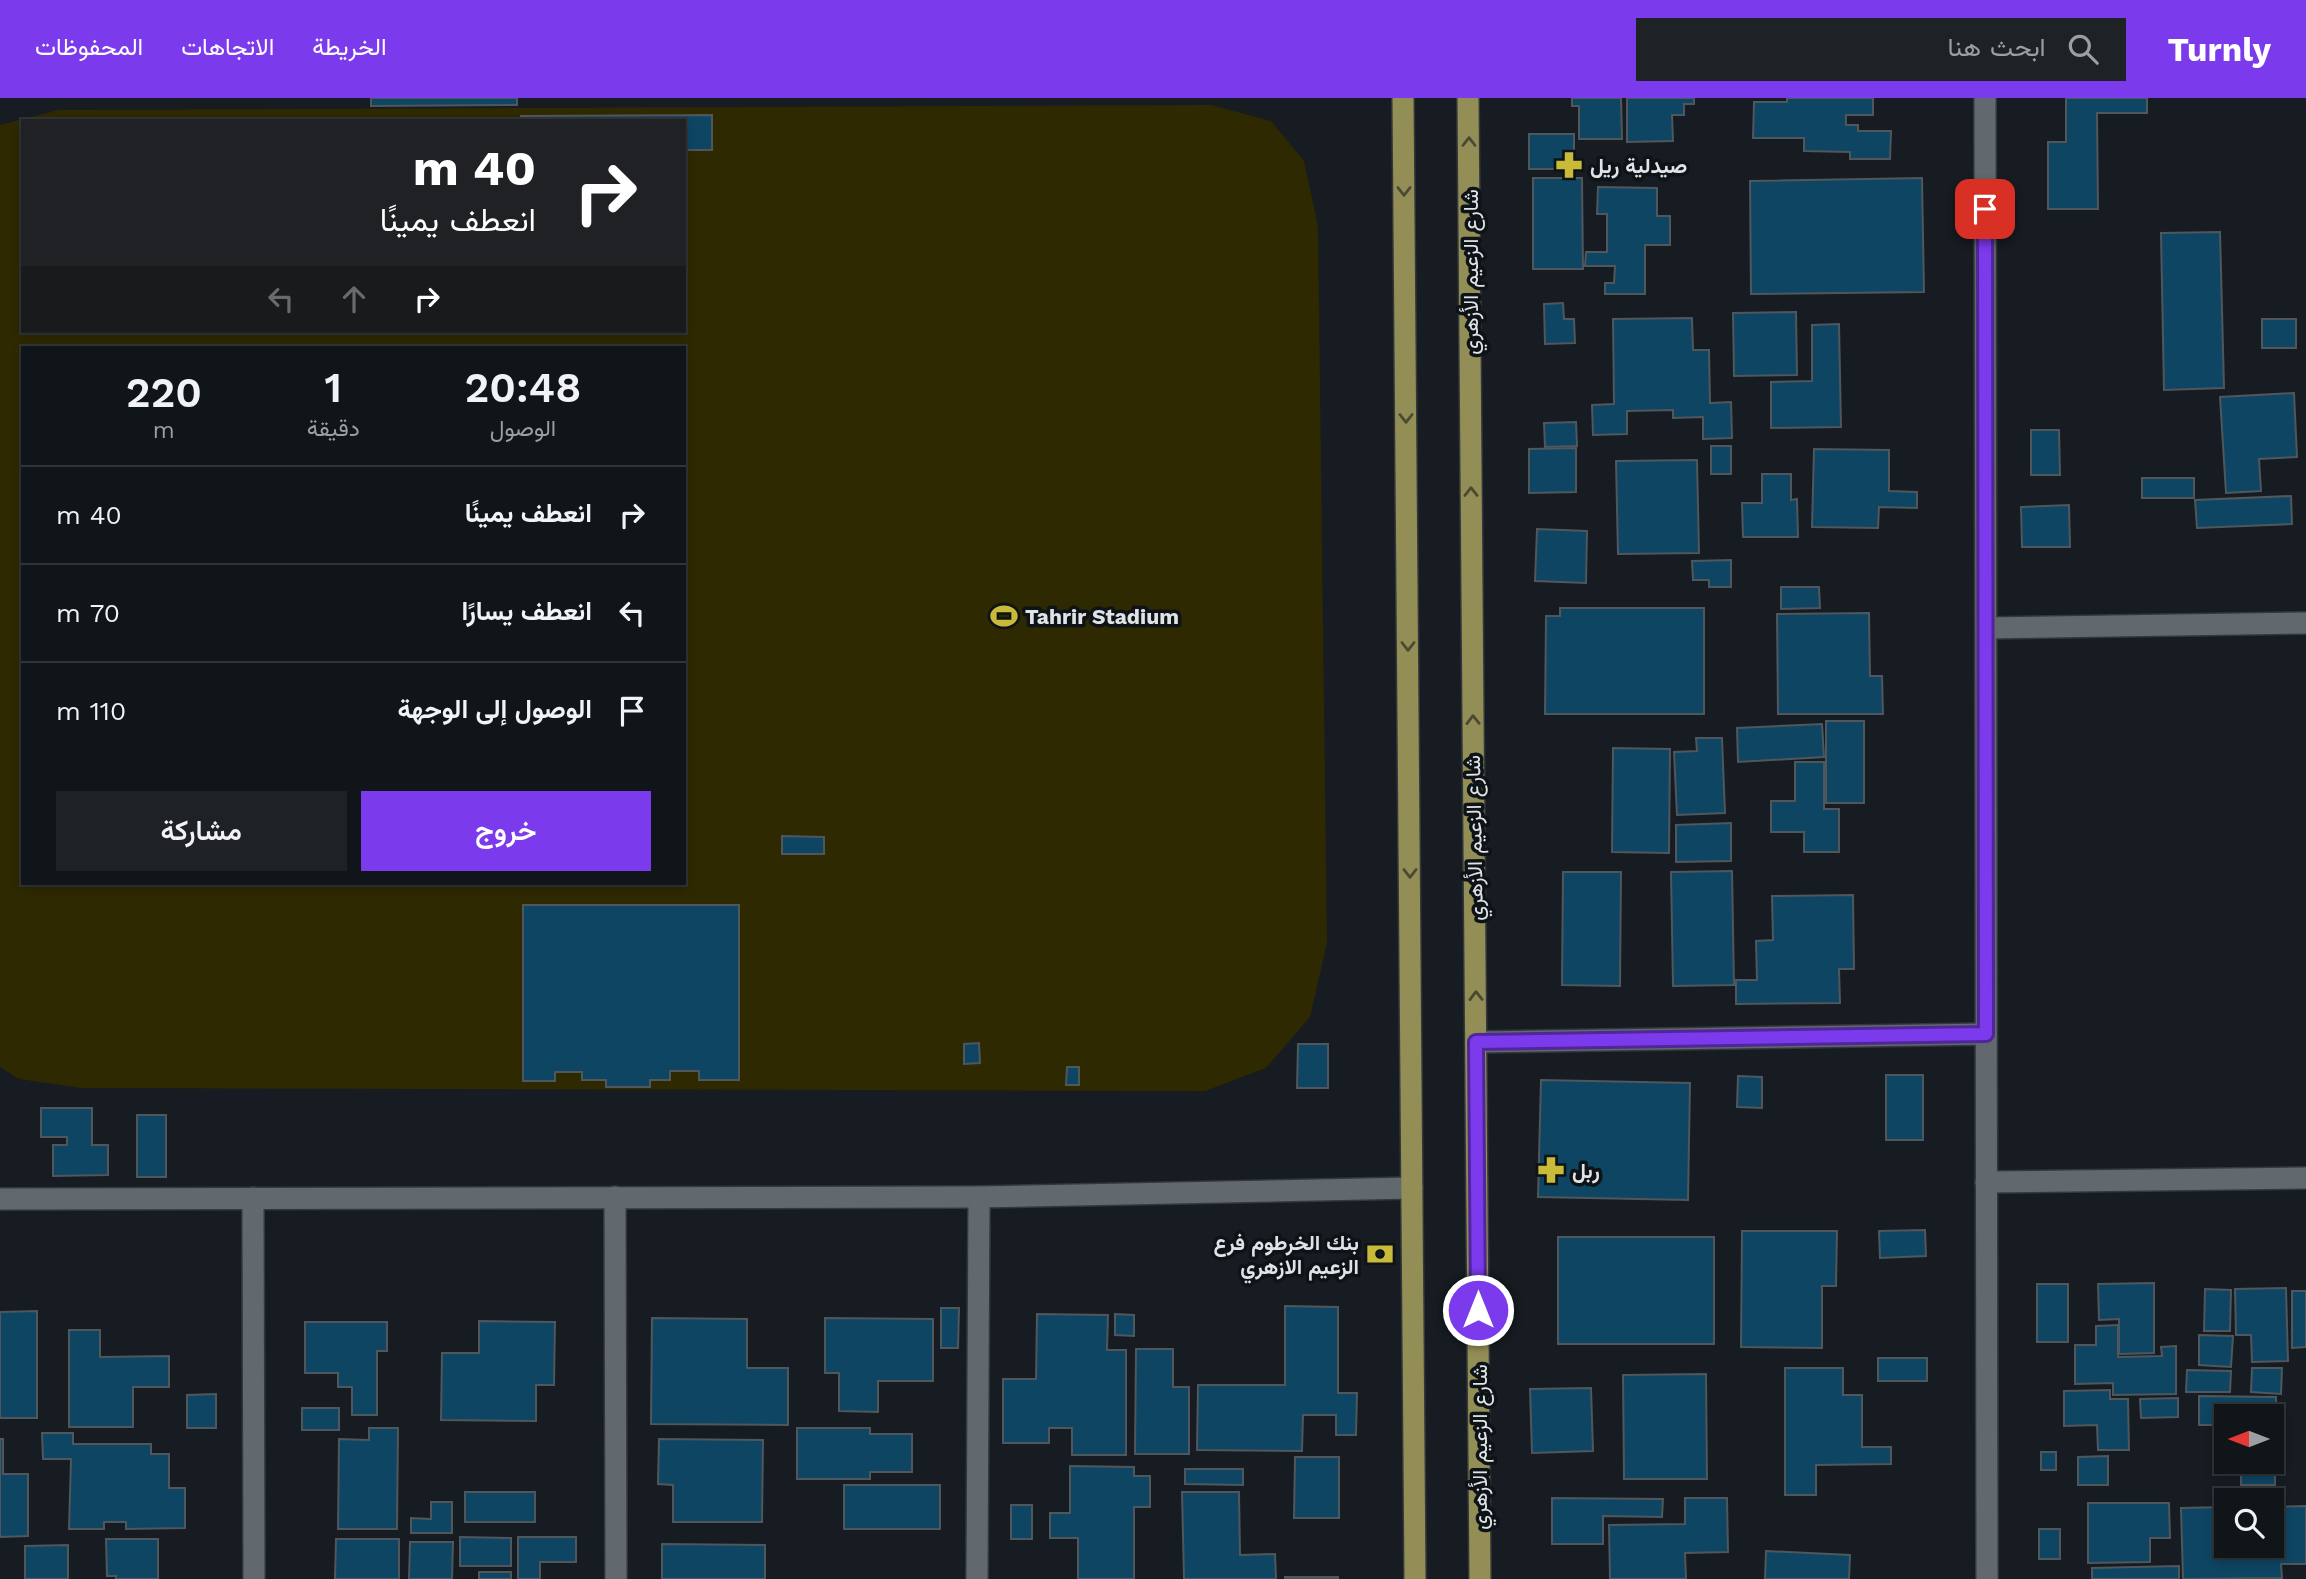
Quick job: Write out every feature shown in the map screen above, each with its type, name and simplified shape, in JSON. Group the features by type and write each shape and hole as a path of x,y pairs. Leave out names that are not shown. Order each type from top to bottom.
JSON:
{"main road":[{"path":"1404,98 1415,1579"},
{"name":"شارع الزعيم الأزهري","path":"1468,98 1480,1579"}],"street":[{"path":"1985,98 1987,1579"},
{"path":"1986,628 2306,623"},
{"path":"1476,1042 1986,1034"},
{"path":"1986,1182 2306,1178"},
{"path":"0,1199 979,1197 1412,1188"},
{"path":"615,1197 616,1579"},
{"path":"976,1579 979,1197"},
{"path":"253,1198 254,1579"}],"shaded area":[{"name":"Tahrir Stadium","path":"1211,105 1271,121 1304,161 1318,226 1327,943 1310,1017 1266,1068 1205,1091 81,1088 19,1079 0,1067 0,125 21,120 21,333 686,333 686,119 23,119 58,110"}],"building":[{"path":"371,98 517,98 517,105 371,106"},
{"path":"1572,98 1621,98 1622,139 1579,139 1579,106 1572,106"},
{"path":"1627,98 1694,98 1694,104 1684,104 1684,115 1672,115 1673,141 1627,142"},
{"path":"1787,98 1873,98 1873,115 1846,115 1846,125 1858,125 1858,131 1891,131 1890,159 1850,159 1850,152 1804,151 1804,138 1753,138 1754,102 1787,102"},
{"path":"2066,98 2147,98 2147,113 2097,113 2098,209 2048,209 2048,142 2066,142"},
{"path":"712,115 712,150 686,150 686,119 521,119 521,116"},
{"path":"1529,134 1574,134 1574,169 1529,169"},
{"path":"1533,178 1582,178 1583,269 1533,269"},
{"path":"1922,178 1924,292 1751,294 1750,181"},
{"path":"1598,187 1657,188 1657,216 1670,216 1670,245 1645,245 1645,294 1605,294 1605,283 1614,283 1615,266 1585,266 1586,252 1607,252 1607,214 1597,214"},
{"path":"2220,232 2224,388 2164,390 2161,233"},
{"path":"1563,303 1564,319 1574,319 1575,343 1545,344 1544,304"},
{"path":"1796,312 1797,375 1734,376 1733,313"},
{"path":"1692,318 1693,350 1709,350 1710,403 1731,402 1732,438 1703,439 1703,417 1673,418 1673,410 1627,411 1627,434 1593,435 1592,405 1614,404 1613,319"},
{"path":"2262,319 2296,319 2296,348 2262,348"},
{"path":"1839,324 1841,427 1771,428 1771,382 1812,381 1812,325"},
{"path":"2294,393 2297,457 2259,459 2261,491 2226,493 2220,397"},
{"path":"1576,422 1577,446 1545,447 1544,423"},
{"path":"2031,430 2059,430 2060,475 2031,475"},
{"path":"1711,446 1731,446 1731,474 1711,474"},
{"path":"1576,448 1576,492 1529,493 1529,449"},
{"path":"1814,449 1889,450 1889,491 1917,492 1917,508 1879,507 1878,528 1812,527"},
{"path":"1697,460 1699,553 1618,554 1616,461"},
{"path":"1762,474 1791,474 1791,500 1797,499 1798,537 1743,537 1742,503 1762,503"},
{"path":"2142,478 2194,478 2194,498 2142,498"},
{"path":"2291,496 2292,524 2197,528 2195,500"},
{"path":"2069,505 2070,547 2022,547 2021,507"},
{"path":"1537,529 1587,531 1586,583 1535,581"},
{"path":"1731,560 1731,587 1709,587 1709,580 1693,580 1692,561"},
{"path":"1781,587 1819,587 1820,608 1781,609"},
{"path":"1560,608 1704,608 1704,714 1545,714 1546,616 1560,616"},
{"path":"1869,613 1870,676 1882,676 1883,714 1778,714 1777,614"},
{"path":"1826,721 1864,721 1864,803 1826,803"},
{"path":"1822,724 1824,757 1738,762 1737,728"},
{"path":"1696,738 1722,738 1725,813 1677,815 1674,752 1697,751"},
{"path":"1613,748 1670,749 1669,853 1612,852"},
{"path":"1795,762 1824,762 1824,809 1839,809 1839,852 1804,852 1804,832 1771,832 1771,801 1795,801"},
{"path":"1731,823 1731,861 1676,862 1676,825"},
{"path":"782,836 824,837 824,854 782,854"},
{"path":"1732,871 1734,985 1673,986 1671,872"},
{"path":"1563,872 1621,872 1620,986 1562,985"},
{"path":"1853,895 1854,969 1839,969 1840,1003 1736,1004 1736,980 1757,980 1756,941 1773,940 1772,896"},
{"path":"523,905 739,905 739,1080 699,1080 699,1071 670,1071 670,1080 650,1080 650,1087 606,1087 606,1080 582,1080 582,1072 555,1072 555,1081 523,1081"},
{"path":"979,1043 980,1063 964,1064 964,1044"},
{"path":"1298,1044 1328,1044 1328,1088 1297,1088"},
{"path":"1067,1067 1079,1067 1079,1085 1066,1085"},
{"path":"1886,1075 1923,1075 1923,1140 1886,1140"},
{"path":"1738,1076 1762,1077 1762,1108 1737,1107"},
{"path":"1541,1080 1690,1083 1688,1200 1538,1197"},
{"path":"41,1108 92,1108 92,1145 108,1145 108,1175 53,1176 53,1145 67,1145 67,1137 41,1137"},
{"path":"137,1115 166,1115 166,1177 137,1177"},
{"path":"1925,1230 1926,1256 1880,1258 1879,1231"},
{"path":"1742,1231 1837,1231 1836,1286 1822,1286 1822,1348 1741,1347"},
{"path":"1558,1237 1714,1237 1714,1344 1558,1344"},
{"path":"2154,1283 2154,1353 2119,1354 2119,1319 2099,1320 2098,1284"},
{"path":"2037,1284 2068,1284 2068,1342 2037,1342"},
{"path":"2286,1288 2288,1361 2252,1362 2251,1335 2236,1335 2235,1289"},
{"path":"2205,1289 2231,1290 2230,1331 2204,1331"},
{"path":"2292,1291 2306,1291 2306,1347 2292,1348"},
{"path":"1285,1306 1338,1307 1338,1393 1357,1393 1356,1435 1336,1435 1336,1415 1303,1415 1302,1451 1197,1450 1198,1385 1285,1385"},
{"path":"941,1308 959,1308 958,1348 941,1348"},
{"path":"37,1311 37,1418 0,1418 0,1312"},
{"path":"1037,1314 1108,1315 1107,1350 1126,1350 1126,1455 1072,1455 1072,1428 1049,1428 1049,1443 1003,1443 1003,1379 1036,1379"},
{"path":"1115,1314 1134,1315 1134,1336 1115,1335"},
{"path":"652,1318 747,1319 747,1368 788,1368 788,1425 651,1424"},
{"path":"825,1318 933,1319 933,1381 878,1381 878,1412 839,1411 839,1373 825,1373"},
{"path":"479,1321 555,1322 554,1385 536,1385 536,1421 441,1420 442,1353 479,1353"},
{"path":"305,1322 387,1322 387,1351 377,1351 377,1415 352,1415 352,1387 338,1387 338,1373 305,1373"},
{"path":"2118,1325 2118,1357 2162,1356 2161,1347 2176,1346 2176,1394 2113,1395 2113,1383 2075,1384 2075,1345 2096,1345 2096,1326"},
{"path":"69,1330 100,1330 100,1357 169,1356 169,1387 133,1387 133,1427 69,1427"},
{"path":"2199,1335 2233,1336 2231,1367 2199,1365"},
{"path":"1136,1349 1173,1349 1173,1387 1189,1387 1189,1454 1135,1454"},
{"path":"1878,1358 1927,1358 1927,1381 1878,1381"},
{"path":"1785,1368 1843,1368 1843,1395 1862,1395 1862,1447 1891,1447 1891,1464 1816,1465 1816,1495 1785,1495"},
{"path":"2252,1368 2282,1368 2281,1394 2251,1392"},
{"path":"2187,1370 2231,1371 2230,1392 2186,1392"},
{"path":"1706,1374 1707,1479 1624,1479 1623,1375"},
{"path":"1591,1388 1593,1451 1532,1453 1530,1389"},
{"path":"2110,1390 2110,1399 2128,1399 2129,1450 2098,1450 2097,1425 2064,1426 2064,1391"},
{"path":"216,1394 216,1428 187,1428 187,1395"},
{"path":"2199,1396 2276,1397 2276,1404 2214,1404 2214,1425 2199,1425"},
{"path":"2178,1398 2178,1417 2141,1418 2140,1399"},
{"path":"302,1408 339,1408 339,1430 302,1430"},
{"path":"369,1428 398,1428 397,1529 338,1529 339,1439 369,1440"},
{"path":"797,1428 870,1428 870,1434 912,1434 912,1472 870,1472 870,1479 797,1479"},
{"path":"42,1433 73,1433 73,1444 151,1444 151,1454 169,1454 169,1488 185,1488 185,1528 126,1529 126,1522 104,1522 104,1529 69,1529 71,1459 43,1459"},
{"path":"0,1439 3,1439 3,1474 28,1474 28,1536 0,1537"},
{"path":"659,1439 763,1440 762,1522 673,1522 673,1485 658,1484"},
{"path":"2041,1452 2056,1452 2056,1470 2041,1470"},
{"path":"2108,1456 2108,1485 2078,1485 2078,1457"},
{"path":"1295,1457 1339,1457 1339,1518 1294,1518"},
{"path":"1070,1466 1134,1467 1134,1476 1150,1476 1150,1507 1134,1507 1134,1579 1078,1579 1078,1538 1050,1538 1050,1513 1070,1513"},
{"path":"1185,1469 1243,1469 1243,1485 1185,1484"},
{"path":"2241,1474 2275,1474 2275,1485 2241,1485"},
{"path":"844,1485 940,1485 940,1529 844,1529"},
{"path":"465,1492 535,1492 535,1522 465,1522"},
{"path":"1182,1492 1239,1492 1240,1555 1275,1554 1276,1579 1184,1579"},
{"path":"1552,1498 1663,1499 1662,1517 1603,1516 1603,1544 1552,1544"},
{"path":"1685,1498 1727,1498 1728,1552 1685,1553 1686,1579 1610,1579 1609,1525 1685,1524"},
{"path":"431,1502 452,1502 452,1533 411,1533 411,1518 431,1519"},
{"path":"2088,1503 2169,1503 2170,1538 2150,1538 2150,1562 2088,1563"},
{"path":"1011,1505 1032,1505 1032,1539 1011,1539"},
{"path":"2306,1506 2306,1564 2281,1564 2282,1578 2183,1579 2181,1508 2214,1507 2214,1558 2284,1558 2284,1507"},
{"path":"2039,1529 2060,1529 2060,1559 2039,1559"},
{"path":"460,1537 511,1538 511,1566 460,1566"},
{"path":"518,1537 576,1537 576,1562 540,1562 540,1579 518,1579"},
{"path":"106,1539 158,1539 158,1579 116,1579 116,1576 107,1576"},
{"path":"336,1539 399,1539 399,1579 335,1579"},
{"path":"410,1542 453,1542 452,1579 409,1579"},
{"path":"662,1544 765,1545 765,1579 662,1579"},
{"path":"68,1545 68,1579 25,1579 25,1546"},
{"path":"1766,1551 1850,1555 1849,1579 1765,1579"},
{"path":"2179,1566 2179,1579 2092,1579 2092,1568"},
{"path":"479,1572 511,1572 511,1579 479,1579"},
{"path":"1338,1577 1338,1579 1285,1579"}],"place":[{"name":"صيدلية ريل","path":"1569,165"},
{"name":"Tahrir Stadium","path":"1004,616"},
{"name":"ربل","path":"1551,1170"},
{"name":"بنك الخرطوم فرع الزعيم الازهري","path":"1380,1254"}],"route":[{"path":"1478,1310 1476,1042 1986,1034 1985,209"}]}
